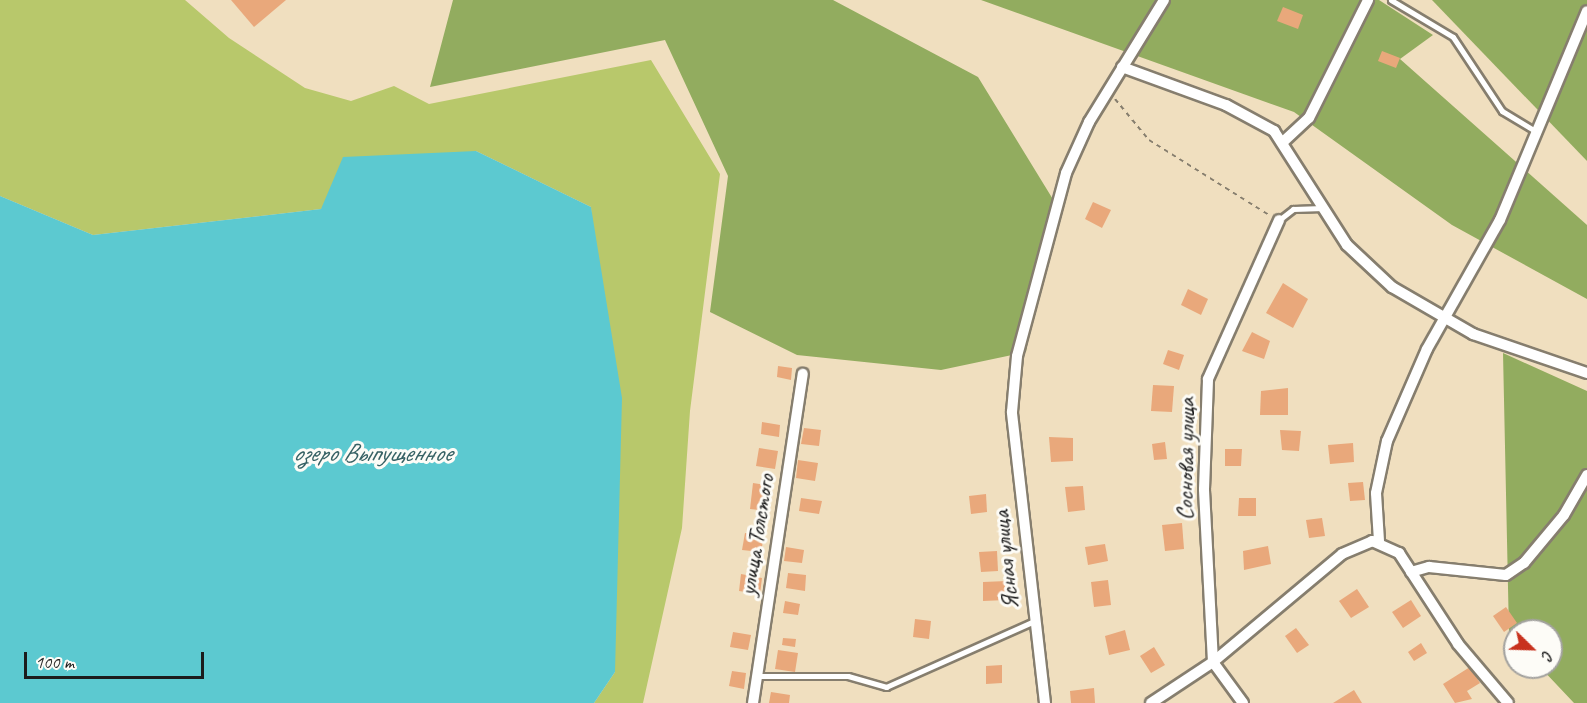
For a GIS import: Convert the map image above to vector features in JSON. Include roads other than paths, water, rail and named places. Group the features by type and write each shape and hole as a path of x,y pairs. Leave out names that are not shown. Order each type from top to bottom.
{"street":[{"name":"Ясная улица","path":"1045,703 1045,669 1034,621 1012,411 1023,325 1057,198 1107,91 1164,0"},
{"path":"1284,141 1309,118 1368,0"},
{"path":"1379,541 1376,493 1381,459 1445,319 1500,220 1587,11"},
{"path":"1122,67 1259,120 1284,141 1323,208 1377,275 1445,319 1473,334 1587,373"},
{"name":"Сосновая улица","path":"1213,662 1204,489 1208,379 1279,220"},
{"name":"улица Толстого","path":"753,703 803,374"},
{"path":"1411,572 1429,567 1506,574 1524,563 1564,515 1587,475"},
{"path":"1151,703 1213,662 1342,554 1359,543 1379,541 1399,553 1470,661 1508,703"},
{"path":"1213,662 1243,703"}],"lane":[{"path":"1391,0 1453,37 1476,63 1502,111 1535,132"},
{"path":"1279,220 1293,209 1323,208"},
{"path":"757,676 848,676 886,687 1034,621"}],"water":[{"name":"озеро Выпущенное","path":"476,151 591,207 622,398 615,672 594,703 0,703 0,196 93,235 321,209 343,157"}]}
